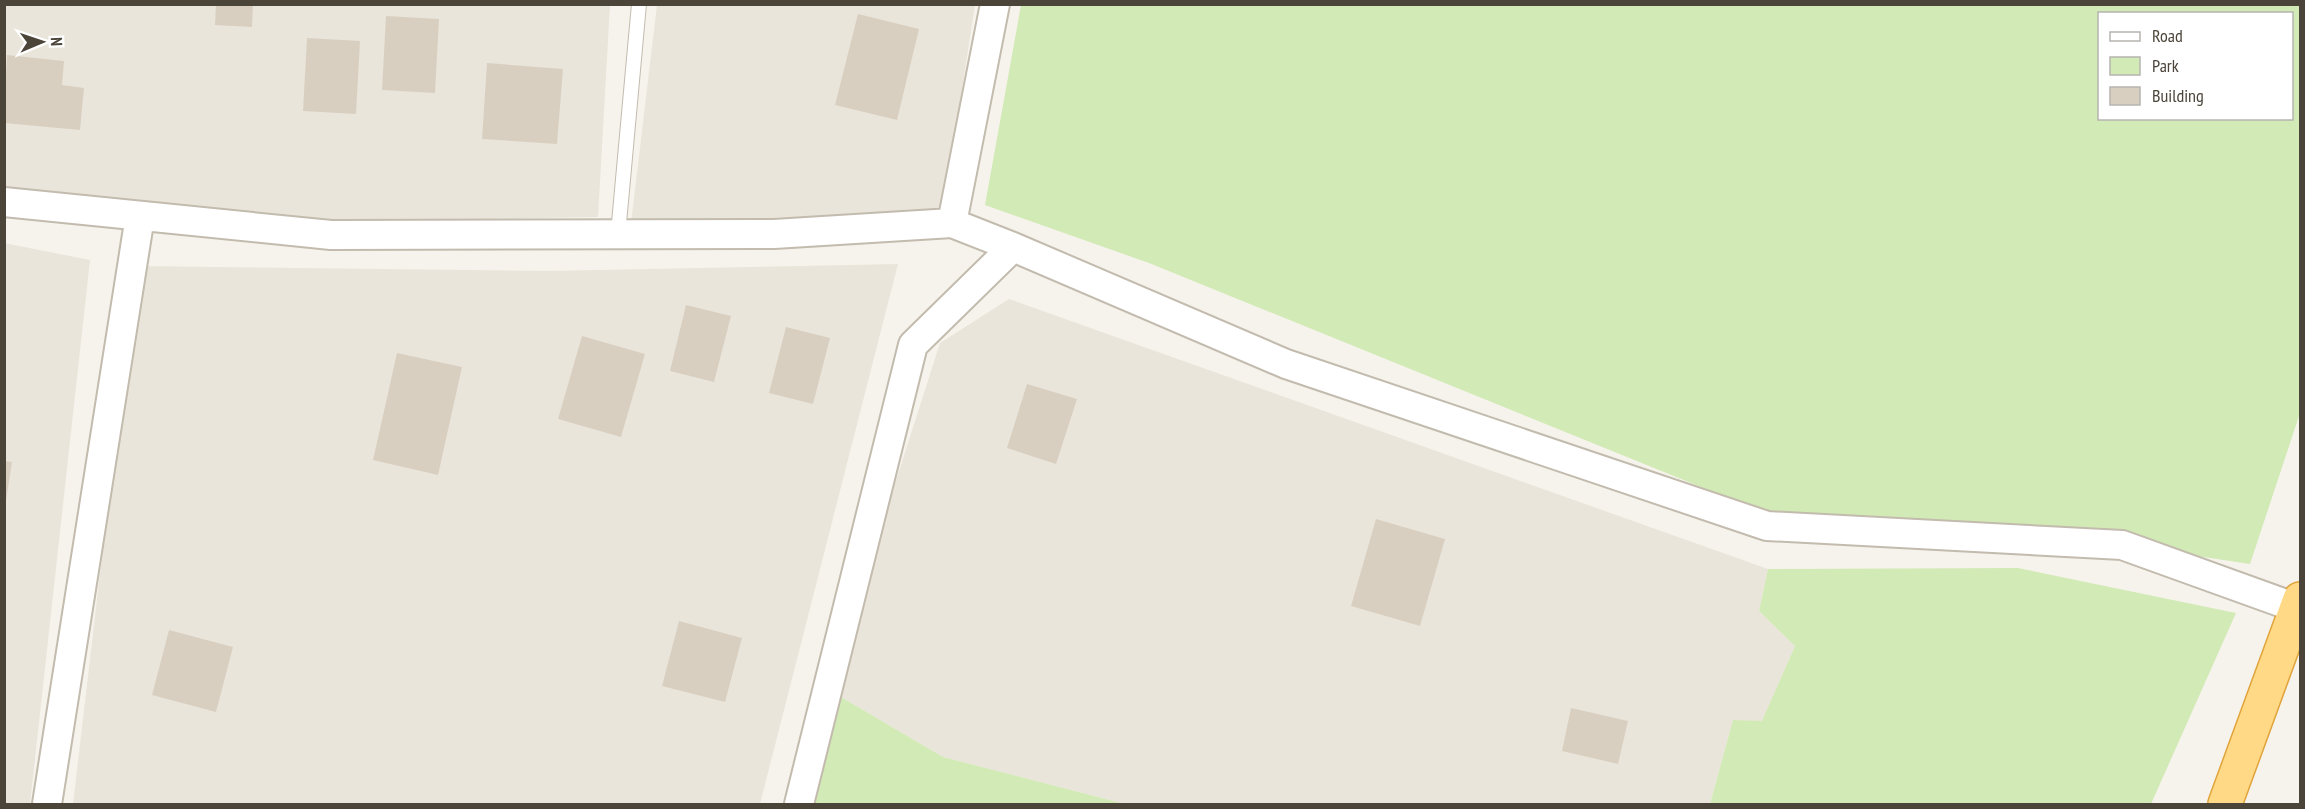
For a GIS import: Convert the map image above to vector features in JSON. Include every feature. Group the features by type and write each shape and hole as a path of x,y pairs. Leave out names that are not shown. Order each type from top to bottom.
{"highway":[{"path":"2225,804 2299,604"}],"street":[{"path":"952,223 994,4"},
{"path":"4,202 331,235 774,234 952,223 1014,247 1286,364 1767,526 2122,545 2299,604"},
{"path":"47,804 140,216"},
{"path":"799,804 913,345 1014,247"}],"lane":[{"path":"618,234 639,4"}],"shaded area":[{"path":"5,5 610,5 598,217 141,225 5,197"},
{"path":"657,5 975,5 943,212 631,223"},
{"path":"4,243 90,260 30,804 4,804"},
{"path":"898,264 760,804 73,804 136,266 546,271"},
{"path":"1009,299 1768,569 1759,611 1795,646 1762,722 1733,720 1710,804 1125,804 943,757 829,690 940,343"}],"green space":[{"path":"1021,5 2300,5 2300,413 2250,564 2006,527 1770,515 1149,263 985,205"},
{"path":"2018,568 2236,613 2151,804 1710,804 1733,720 1762,721 1795,646 1759,611 1768,569"},
{"path":"829,690 943,757 1125,804 805,804"}],"building":[{"path":"216,4 253,4 252,27 215,25"},
{"path":"858,14 919,29 897,120 835,105"},
{"path":"386,16 439,19 435,93 382,90"},
{"path":"307,38 360,41 356,114 303,111"},
{"path":"7,55 64,61 62,85 84,88 80,130 4,123"},
{"path":"487,63 563,69 557,144 482,139"},
{"path":"686,305 731,316 714,382 670,371"},
{"path":"786,327 830,338 813,404 769,393"},
{"path":"582,336 645,354 621,437 558,419"},
{"path":"397,353 462,367 438,475 373,460"},
{"path":"1027,384 1077,399 1056,464 1007,448"},
{"path":"4,461 12,462 6,501 4,500"},
{"path":"1376,519 1445,539 1420,626 1351,606"},
{"path":"679,621 742,638 725,702 662,686"},
{"path":"169,630 233,647 216,712 152,695"},
{"path":"1571,708 1628,721 1618,764 1562,751"}]}
